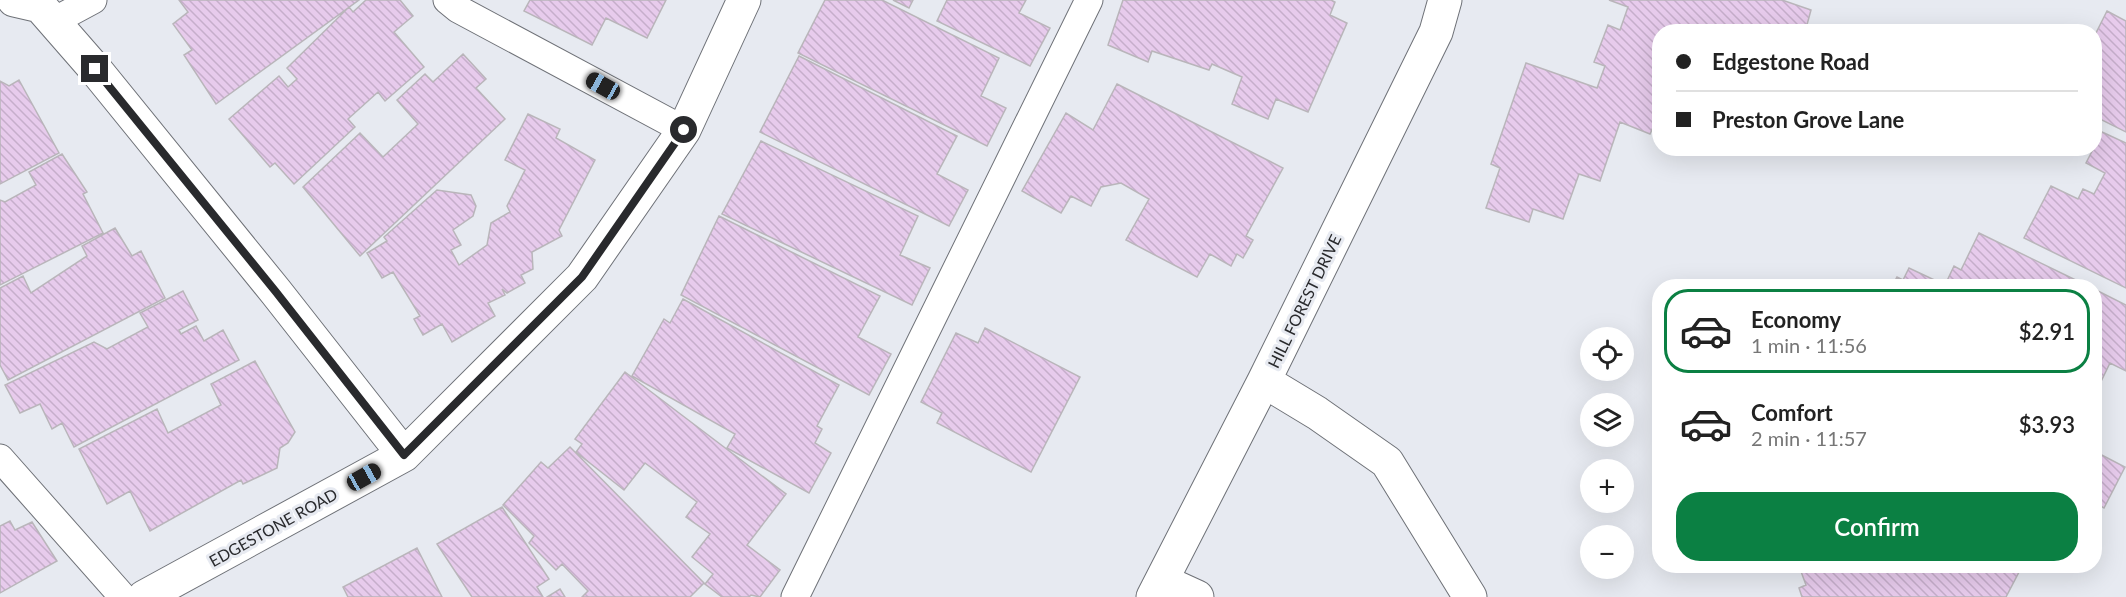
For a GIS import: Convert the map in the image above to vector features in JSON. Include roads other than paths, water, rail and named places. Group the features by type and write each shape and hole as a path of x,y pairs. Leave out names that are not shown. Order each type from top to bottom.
{"street":[{"path":"14,0 40,6 54,21 269,282 404,455"},
{"name":"EDGESTONE ROAD","path":"144,597 404,455 582,277 684,130 744,0"},
{"name":"HILL FOREST DRIVE","path":"1157,589 1264,381 1436,32 1445,0"},
{"path":"1264,381 1317,412 1387,462 1470,597"},
{"path":"1157,589 1197,597"}],"lane":[{"path":"54,21 93,0"},
{"path":"447,0 458,9 684,130"},
{"path":"795,597 1089,0"},
{"path":"0,458 123,597"}]}
